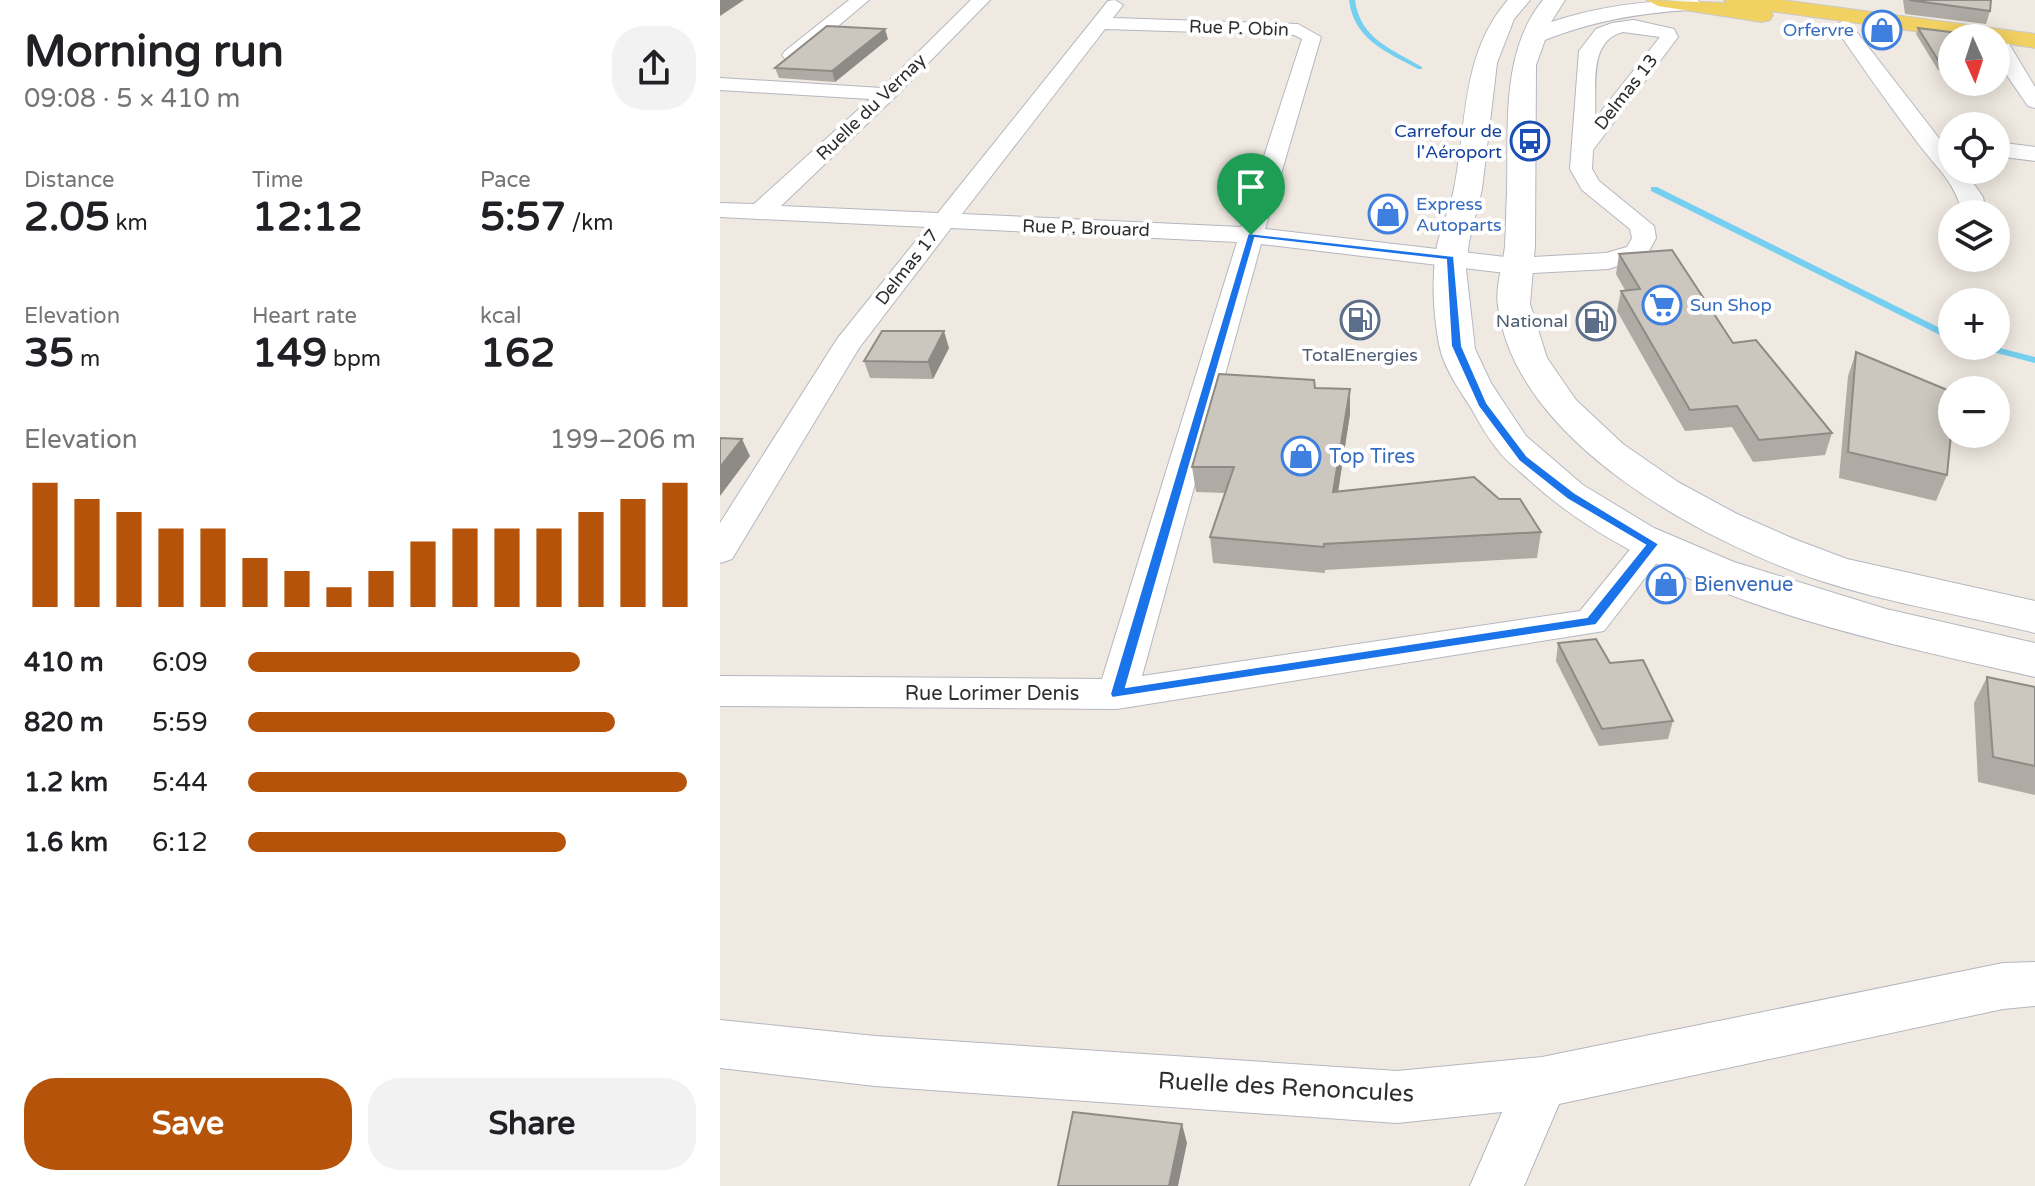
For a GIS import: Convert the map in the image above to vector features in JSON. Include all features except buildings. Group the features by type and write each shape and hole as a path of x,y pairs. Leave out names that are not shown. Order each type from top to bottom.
{"main road":[{"path":"1511,13 1542,15 1554,0"},
{"path":"1658,0 1938,40"},
{"path":"1735,0 2035,41"},
{"path":"1783,0 2035,34"},
{"path":"1838,0 2035,26"},
{"path":"1511,13 1561,25 1621,10 1690,4"},
{"path":"1511,13 1494,33 1483,76 1474,156 1451,258 1457,346 1482,403 1523,458 1571,496 1653,544 1717,573 1883,627 2035,660"},
{"path":"1511,13 1524,65 1520,246 1514,266 1514,315 1535,372 1598,445 1682,503 1756,540 1830,569 2035,617"},
{"path":"2010,50 2035,53"}],"street":[{"path":"753,86 860,0"},
{"name":"Ruelle du Vernay","path":"760,212 887,94 981,0"},
{"name":"Delmas 17","path":"720,551 847,345 1117,0"},
{"name":"Rue P. Obin","path":"1102,23 1298,30 1311,34 1117,694"},
{"path":"1843,26 1938,152"},
{"name":"Delmas 13","path":"1514,266 1608,261 1637,252 1644,238 1642,226 1590,185 1581,169 1591,45 1604,32 1623,27 1648,27 1667,33 1669,37 1584,147"},
{"path":"2010,65 2035,102"},
{"path":"720,84 887,94"},
{"path":"1926,139 1938,141"},
{"path":"2010,151 2035,154"},
{"name":"Rue P. Brouard","path":"720,210 1251,235 1514,266"},
{"name":"Rue Lorimer Denis","path":"720,691 1117,694 1591,622 1653,544"},
{"name":"Ruelle des Renoncules","path":"720,1044 875,1061 1397,1097 1542,1082 2003,986 2035,984"},
{"path":"1497,1186 1542,1082"}],"waterway":[{"path":"1352,0 1353,13 1366,33 1375,42 1420,68"},
{"path":"1654,189 1938,331"},
{"path":"2010,354 2035,360"}],"place":[{"name":"Orfervre","path":"1882,30"},
{"name":"Carrefour de l'Aéroport","path":"1530,141"},
{"name":"Express Autoparts","path":"1388,214"},
{"name":"Sun Shop","path":"1662,305"},
{"name":"TotalEnergies","path":"1360,320"},
{"name":"National","path":"1596,321"},
{"name":"Top Tires","path":"1301,456"},
{"name":"Bienvenue","path":"1666,584"}],"route":[{"path":"1251,235 1451,258 1457,346 1482,403 1523,458 1571,496 1653,544 1591,622 1117,694 1251,235"}]}
